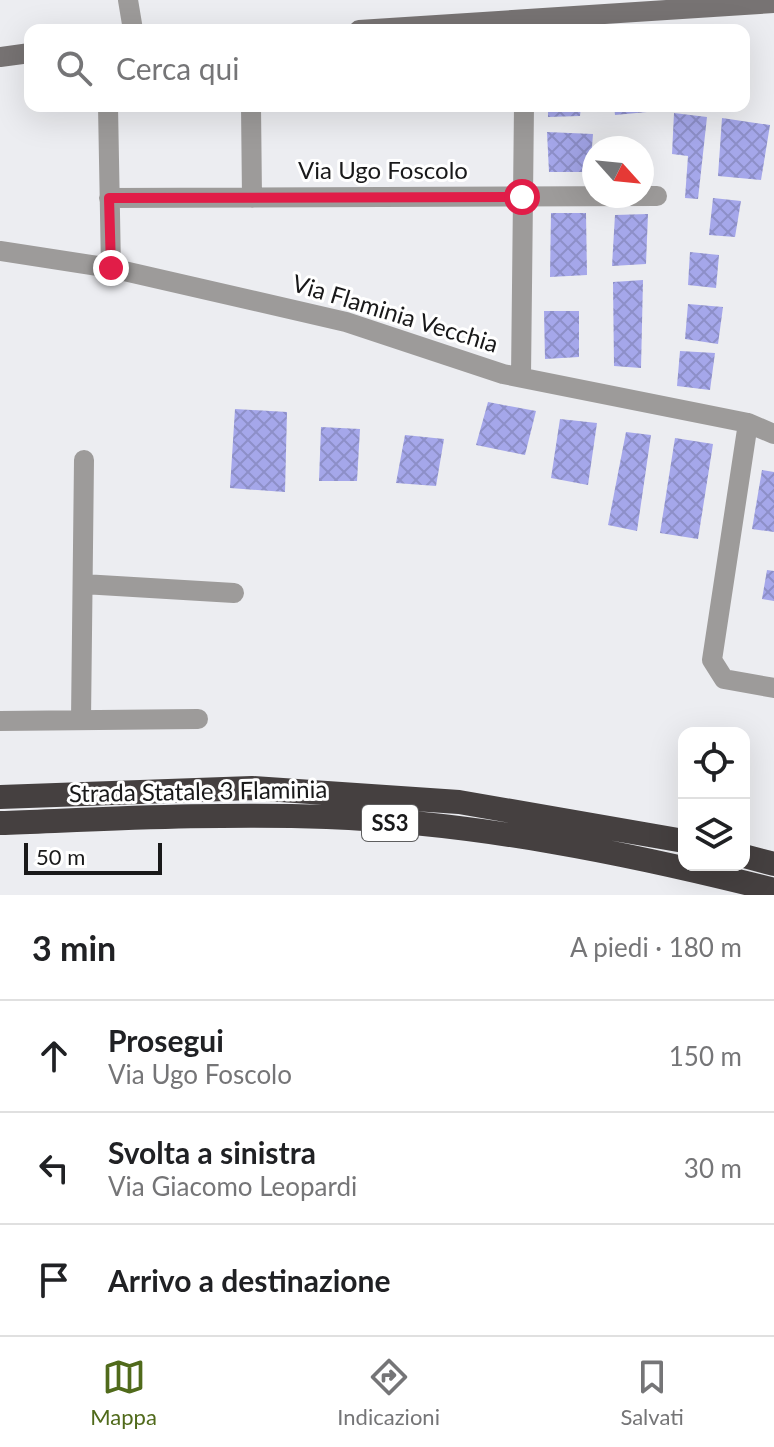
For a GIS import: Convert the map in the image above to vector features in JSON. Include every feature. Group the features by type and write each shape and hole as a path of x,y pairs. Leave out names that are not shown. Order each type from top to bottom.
{"highway":[{"name":"Strada Statale 3 Flaminia","path":"0,797 266,789 459,802 678,840"},
{"name":"Strada Statale 3 Flaminia","path":"0,823 235,816 344,819 458,829 597,849 774,890"},
{"path":"750,858 774,864"}],"main road":[{"path":"525,24 597,7 774,3"},
{"path":"0,57 24,54"}],"street":[{"path":"128,0 132,24"},
{"path":"108,112 111,268"},
{"path":"251,112 252,198"},
{"path":"521,377 524,112"},
{"name":"Via Ugo Foscolo","path":"109,198 657,196"},
{"name":"Via Flaminia Vecchia","path":"0,251 111,268 346,322 521,377 748,423 774,434"},
{"path":"748,423 712,660 724,679 774,688"},
{"path":"81,720 84,460"},
{"path":"83,584 234,593"},
{"path":"0,721 198,719"}],"building":[{"path":"548,112 580,112 580,116 548,117"},
{"path":"615,112 647,112 615,115"},
{"path":"674,113 707,117 698,199 685,198 688,156 672,154"},
{"path":"722,118 770,125 761,180 718,176"},
{"path":"547,132 593,134 582,136 582,172 549,172"},
{"path":"713,198 741,201 735,237 709,235"},
{"path":"551,213 586,213 587,275 550,277"},
{"path":"648,214 646,264 612,266 615,215"},
{"path":"690,252 719,255 716,288 688,285"},
{"path":"643,280 641,368 614,366 613,282"},
{"path":"688,304 723,307 718,344 685,339"},
{"path":"544,311 579,311 579,357 545,359"},
{"path":"680,351 715,353 710,390 677,386"},
{"path":"488,402 536,411 525,455 476,445"},
{"path":"235,409 287,412 285,492 230,488"},
{"path":"560,419 597,423 588,485 551,478"},
{"path":"321,427 360,429 357,481 319,481"},
{"path":"626,432 651,435 637,531 608,525"},
{"path":"405,435 444,439 436,486 396,483"},
{"path":"675,438 713,444 698,539 660,533"},
{"path":"762,470 774,472 774,532 752,529"},
{"path":"767,570 774,571 774,601 762,599"}],"route":[{"path":"111,268 109,198 522,197"}]}
